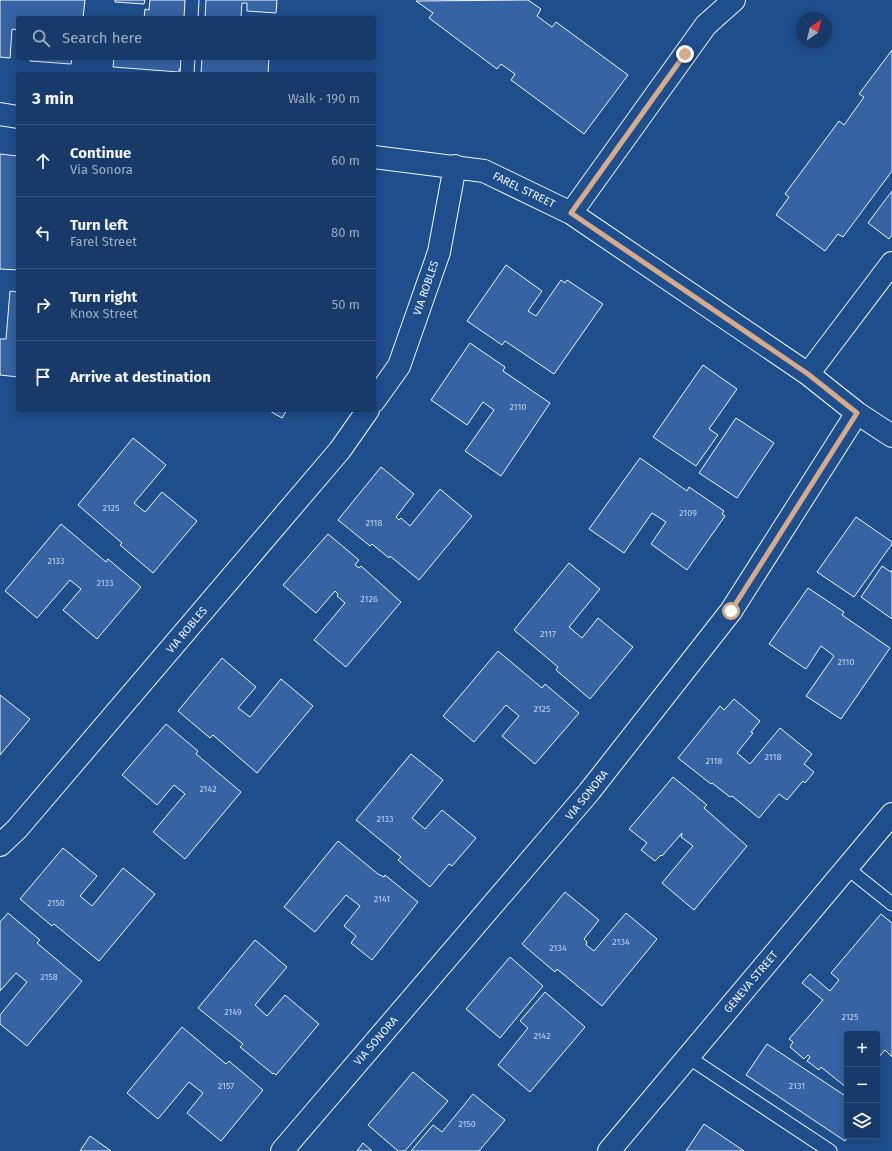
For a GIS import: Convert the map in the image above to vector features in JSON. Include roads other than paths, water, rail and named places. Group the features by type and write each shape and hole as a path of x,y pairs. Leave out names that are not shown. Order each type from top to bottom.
{"street":[{"path":"571,213 706,25 734,0"},
{"path":"0,114 16,116"},
{"name":"FAREL STREET","path":"376,157 455,166 484,171 571,213 808,374 857,413 892,436"},
{"name":"VIA ROBLES","path":"376,398 399,366 439,252 455,166"},
{"path":"808,374 892,263"},
{"name":"VIA ROBLES","path":"0,845 17,829 340,450 367,412"},
{"name":"VIA SONORA","path":"282,1151 589,792 726,618 857,413"},
{"name":"GENEVA STREET","path":"609,1151 892,814"}],"lane":[{"path":"191,16 192,0"},
{"path":"187,72 188,60"},
{"path":"847,868 892,904"},
{"path":"688,1057 830,1151"}]}
